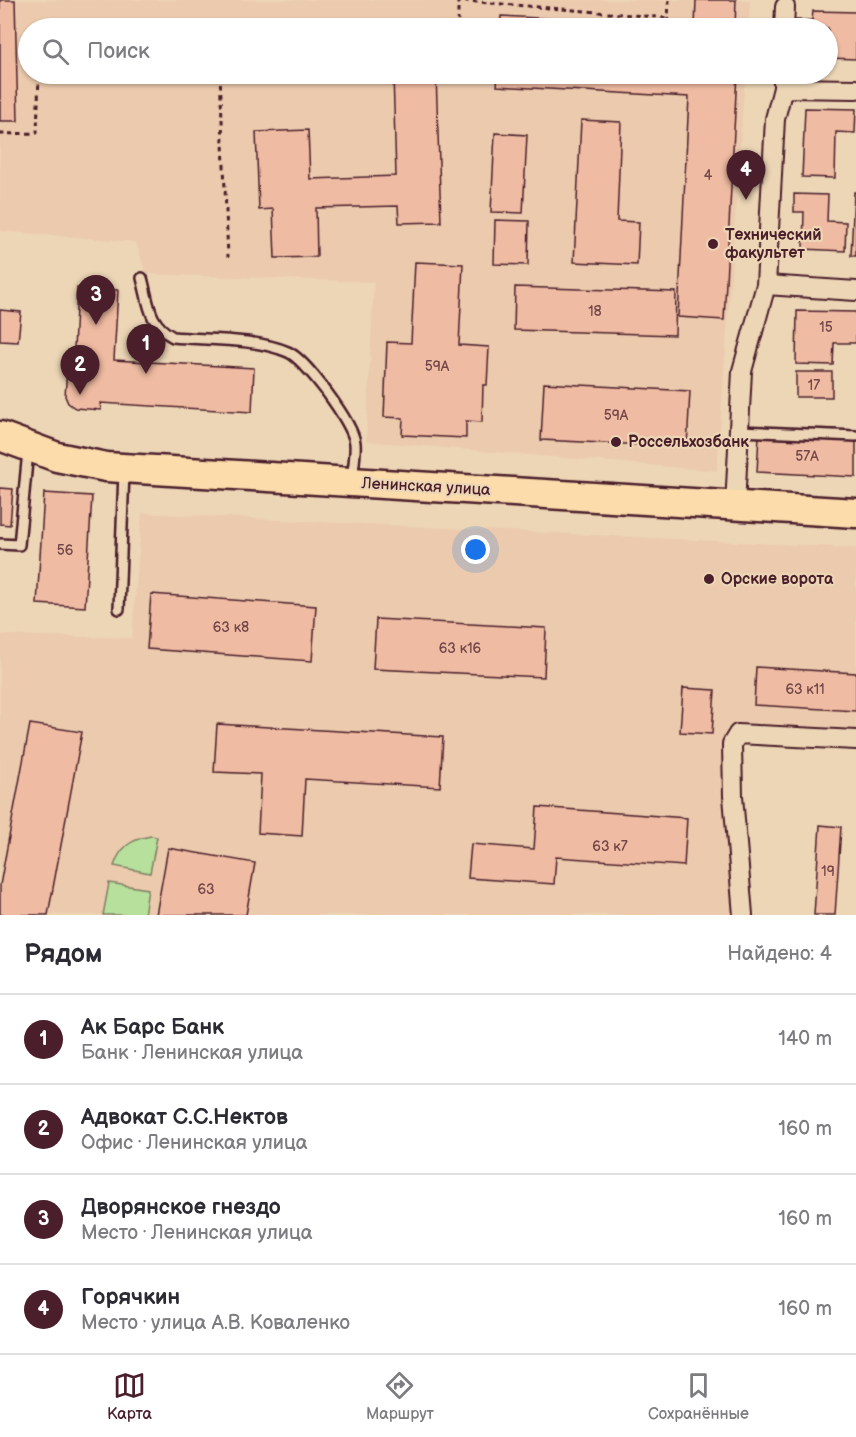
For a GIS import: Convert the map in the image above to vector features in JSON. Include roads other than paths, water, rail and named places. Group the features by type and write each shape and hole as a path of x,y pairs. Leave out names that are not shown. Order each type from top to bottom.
{"main road":[{"name":"Ленинская улица","path":"0,436 75,463 124,469 856,513"}],"street":[{"path":"784,18 785,7"},
{"path":"735,506 742,370 766,285 775,118 782,84"},
{"path":"810,84 856,89"},
{"path":"766,285 856,291"},
{"path":"743,915 733,796 732,744 738,735 856,740"}],"lane":[{"path":"142,278 153,322 160,331 173,338 268,346 290,353 333,400 350,425 355,443 352,482"},
{"path":"739,431 856,436"},
{"path":"0,544 19,545 29,448"},
{"path":"119,609 124,469"}],"place":[{"name":"Горячкин","path":"746,200"},
{"name":"Технический факультет","path":"713,244"},
{"name":"Дворянское гнездо","path":"96,325"},
{"name":"Ак Барс Банк","path":"146,374"},
{"name":"Адвокат С.С.Нектов","path":"80,395"},
{"name":"Россельхозбанк","path":"616,442"},
{"name":"Орские ворота","path":"709,579"}]}
